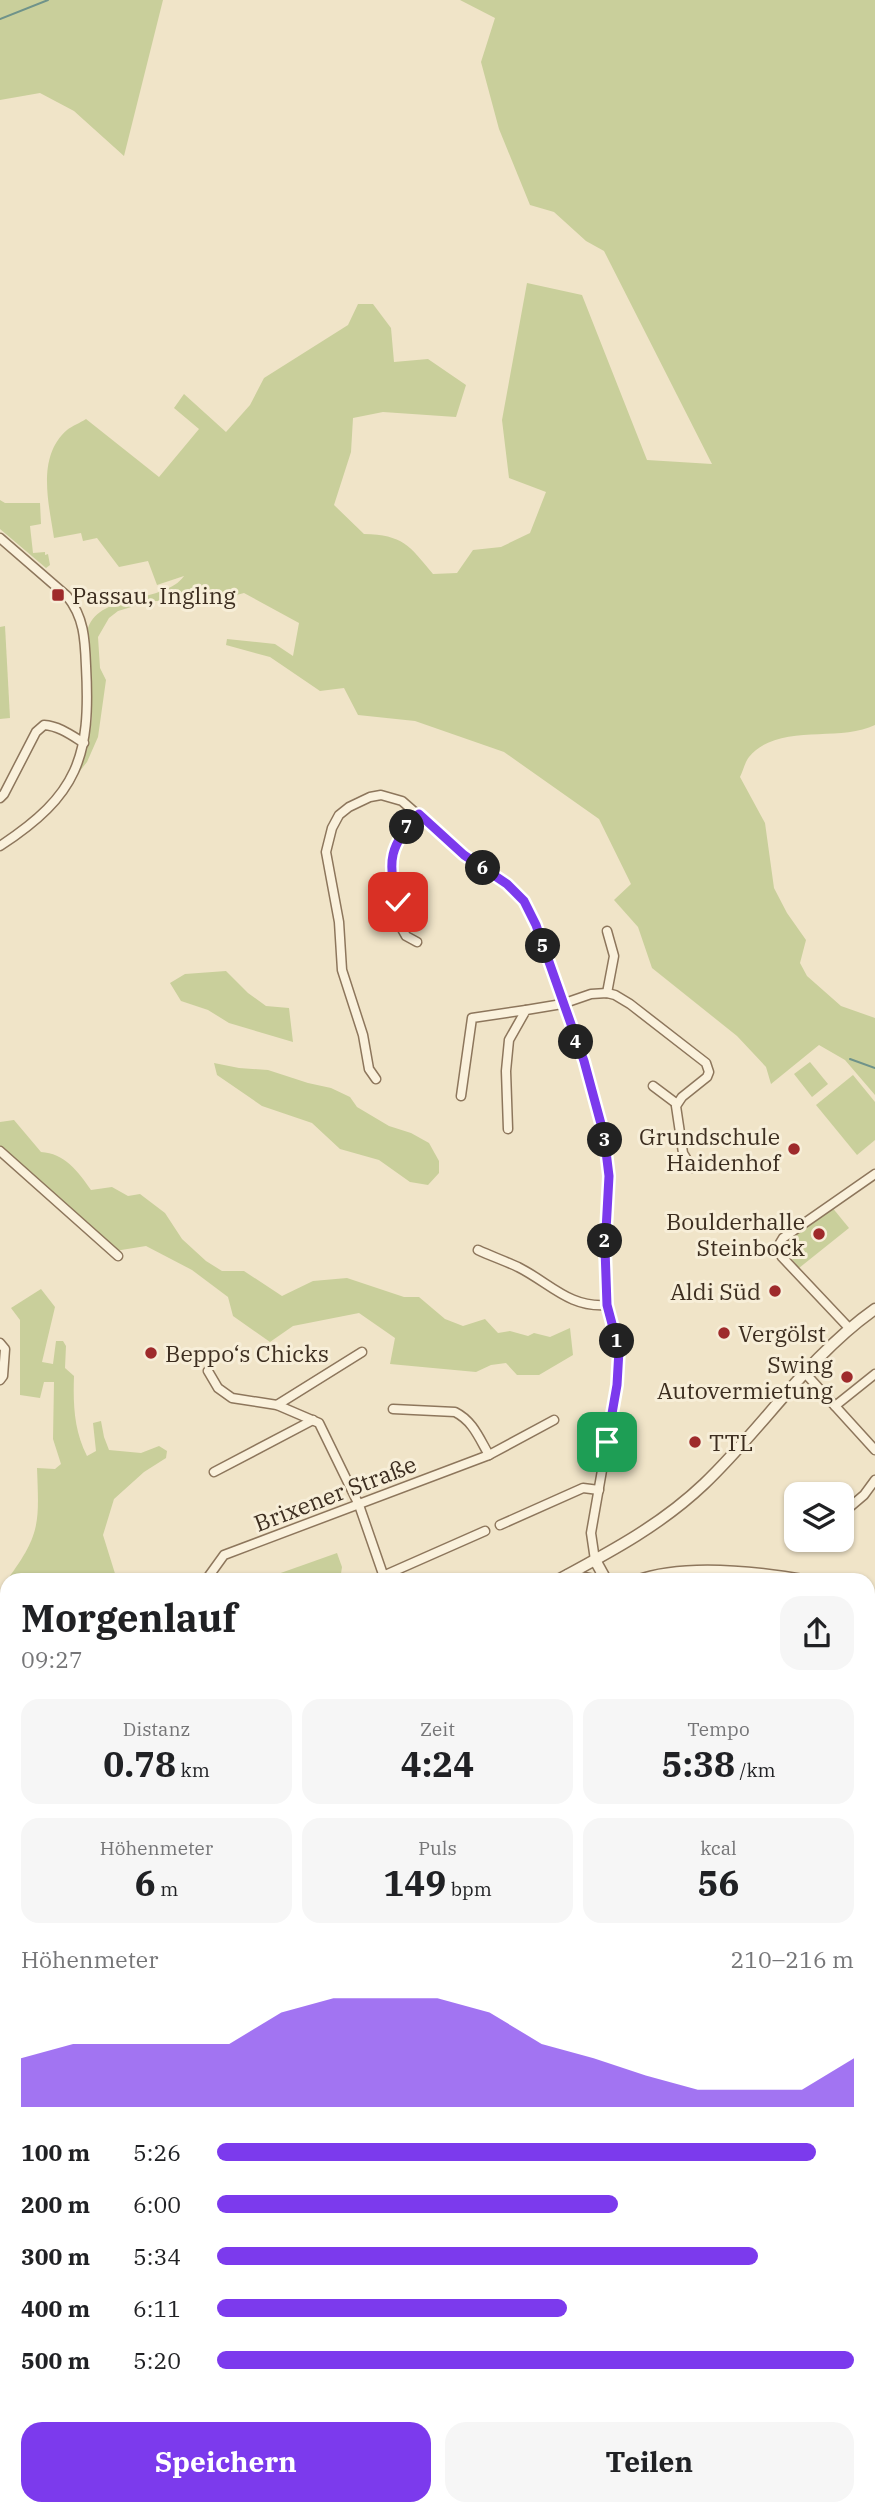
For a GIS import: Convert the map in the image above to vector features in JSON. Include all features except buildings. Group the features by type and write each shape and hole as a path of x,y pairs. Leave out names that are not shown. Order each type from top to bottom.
{"street":[{"path":"0,538 76,607 83,622 88,699 84,743 71,777 50,808 38,820 0,846"},
{"path":"0,797 36,732 44,725 64,730 84,743"},
{"path":"376,1079 369,1069 363,1035 342,970 339,922 326,852 328,840 340,815 349,807 370,797 382,795 402,801 464,855 507,884 524,901 536,925 584,1061 604,1135 609,1176 605,1249 607,1305 619,1350 617,1385 591,1533 595,1560 602,1573"},
{"path":"417,942 406,936 401,928 390,868 398,840 419,814"},
{"path":"607,931 614,956 607,993"},
{"path":"461,1096 472,1018 562,1004 591,994 607,993 630,1004 705,1063 709,1072 707,1077 677,1104 683,1153 692,1168"},
{"path":"508,1129 506,1071 509,1040 526,1010"},
{"path":"653,1086 677,1104"},
{"path":"0,1152 118,1256"},
{"path":"850,1329 782,1257 777,1248 783,1238 875,1174"},
{"path":"478,1250 519,1268 565,1297 593,1306 607,1305"},
{"path":"572,1573 636,1537 683,1503 705,1483 805,1373 850,1329 875,1309"},
{"path":"0,1343 5,1349 0,1380"},
{"path":"277,1405 362,1352"},
{"path":"208,1371 218,1388 232,1398 277,1405 319,1423 359,1504 382,1573"},
{"path":"805,1373 875,1450"},
{"path":"835,1406 875,1374"},
{"path":"393,1409 455,1412 472,1424 489,1455"},
{"path":"215,1472 313,1420"},
{"name":"Brixener Straße","path":"211,1573 224,1555 489,1455 554,1420"},
{"path":"854,1504 875,1480"},
{"path":"500,1525 583,1488 599,1490"},
{"path":"395,1573 485,1531"},
{"path":"665,1573 699,1570 725,1573"}],"green space":[{"path":"0,0 163,0 124,156 74,111 40,93 0,100"},
{"path":"460,0 875,0 875,725 844,733 792,736 776,740 761,746 749,757 740,777 765,823 774,888 806,940 800,963 807,976 841,1006 875,1018 875,1095 845,1060 819,1045 771,1084 766,1067 737,1036 652,968 638,927 614,900 631,884 599,819 504,752 415,721 358,715 344,688 320,691 270,657 226,645 227,639 275,644 293,656 299,623 244,593 214,601 151,601 118,611 109,618 98,637 100,668 106,680 98,737 87,762 75,777 87,750 92,718 88,628 95,617 106,609 162,591 175,585 184,576 157,585 148,561 119,567 97,538 83,541 81,533 54,538 47,481 51,453 67,430 86,419 159,477 199,429 174,408 184,394 226,432 250,405 264,378 348,325 358,304 373,304 391,328 394,362 428,359 466,385 456,417 383,412 353,418 351,452 334,505 364,534 397,539 411,549 433,574 457,573 473,550 501,547 530,533 546,492 509,478 502,420 527,283 582,295 647,460 712,464 604,251 586,241 554,212 530,205 499,129 481,62 495,18"},
{"path":"0,500 5,503 40,503 41,524 30,526 33,553 48,554 50,565 46,568 0,529"},
{"path":"5,626 10,718 0,719 0,627"},
{"path":"226,971 266,1006 289,1008 293,1042 229,1023 208,1010 181,1001 170,983 185,974"},
{"path":"810,1062 828,1084 812,1097 794,1074"},
{"path":"214,1063 268,1070 331,1088 350,1097 357,1107 389,1126 411,1133 429,1143 439,1161 439,1173 428,1185 410,1182 379,1160 340,1149 312,1123 262,1106 217,1075"},
{"path":"853,1075 875,1102 875,1140 857,1155 816,1105"},
{"path":"14,1120 41,1152 63,1159 76,1170 91,1190 112,1187 128,1196 140,1194 165,1213 182,1239 206,1261 222,1271 244,1271 282,1296 313,1281 347,1278 404,1297 419,1297 445,1319 463,1326 485,1319 498,1333 510,1331 528,1336 534,1333 550,1337 570,1328 573,1355 539,1375 517,1375 506,1363 491,1365 476,1372 390,1364 395,1338 359,1313 293,1326 270,1342 233,1316 228,1297 192,1270 146,1246 115,1251 0,1148 0,1122"},
{"name":"Boulderhalle Steinbock","path":"831,1206 849,1228 799,1268 787,1253 786,1243"},
{"path":"41,1289 55,1307 42,1362 53,1364 56,1341 63,1341 66,1346 65,1368 74,1376 77,1427 87,1456 96,1451 93,1423 101,1421 109,1450 141,1453 159,1446 167,1451 166,1458 144,1472 114,1499 103,1535 115,1573 12,1573 26,1551 36,1527 37,1468 55,1469 61,1464 53,1439 54,1382 44,1382 40,1398 20,1395 20,1320 11,1308"},
{"path":"337,1553 342,1567 341,1573 281,1573"}],"waterway":[{"path":"0,19 48,0"},
{"path":"850,1059 875,1068"}],"place":[{"name":"Passau, Ingling","path":"58,595"},
{"name":"Grundschule Haidenhof","path":"794,1149"},
{"name":"Boulderhalle Steinbock","path":"819,1234"},
{"name":"Aldi Süd","path":"775,1291"},
{"name":"Vergölst","path":"724,1333"},
{"name":"Beppo‘s Chicks","path":"151,1353"},
{"name":"Swing Autovermietung","path":"847,1377"},
{"name":"TTL","path":"695,1442"}],"route":[{"path":"398,902 390,868 392,854 405,828 419,814 464,855 507,884 524,901 536,925 584,1061 604,1135 609,1176 605,1249 607,1305 619,1350 617,1385 607,1442"}]}
